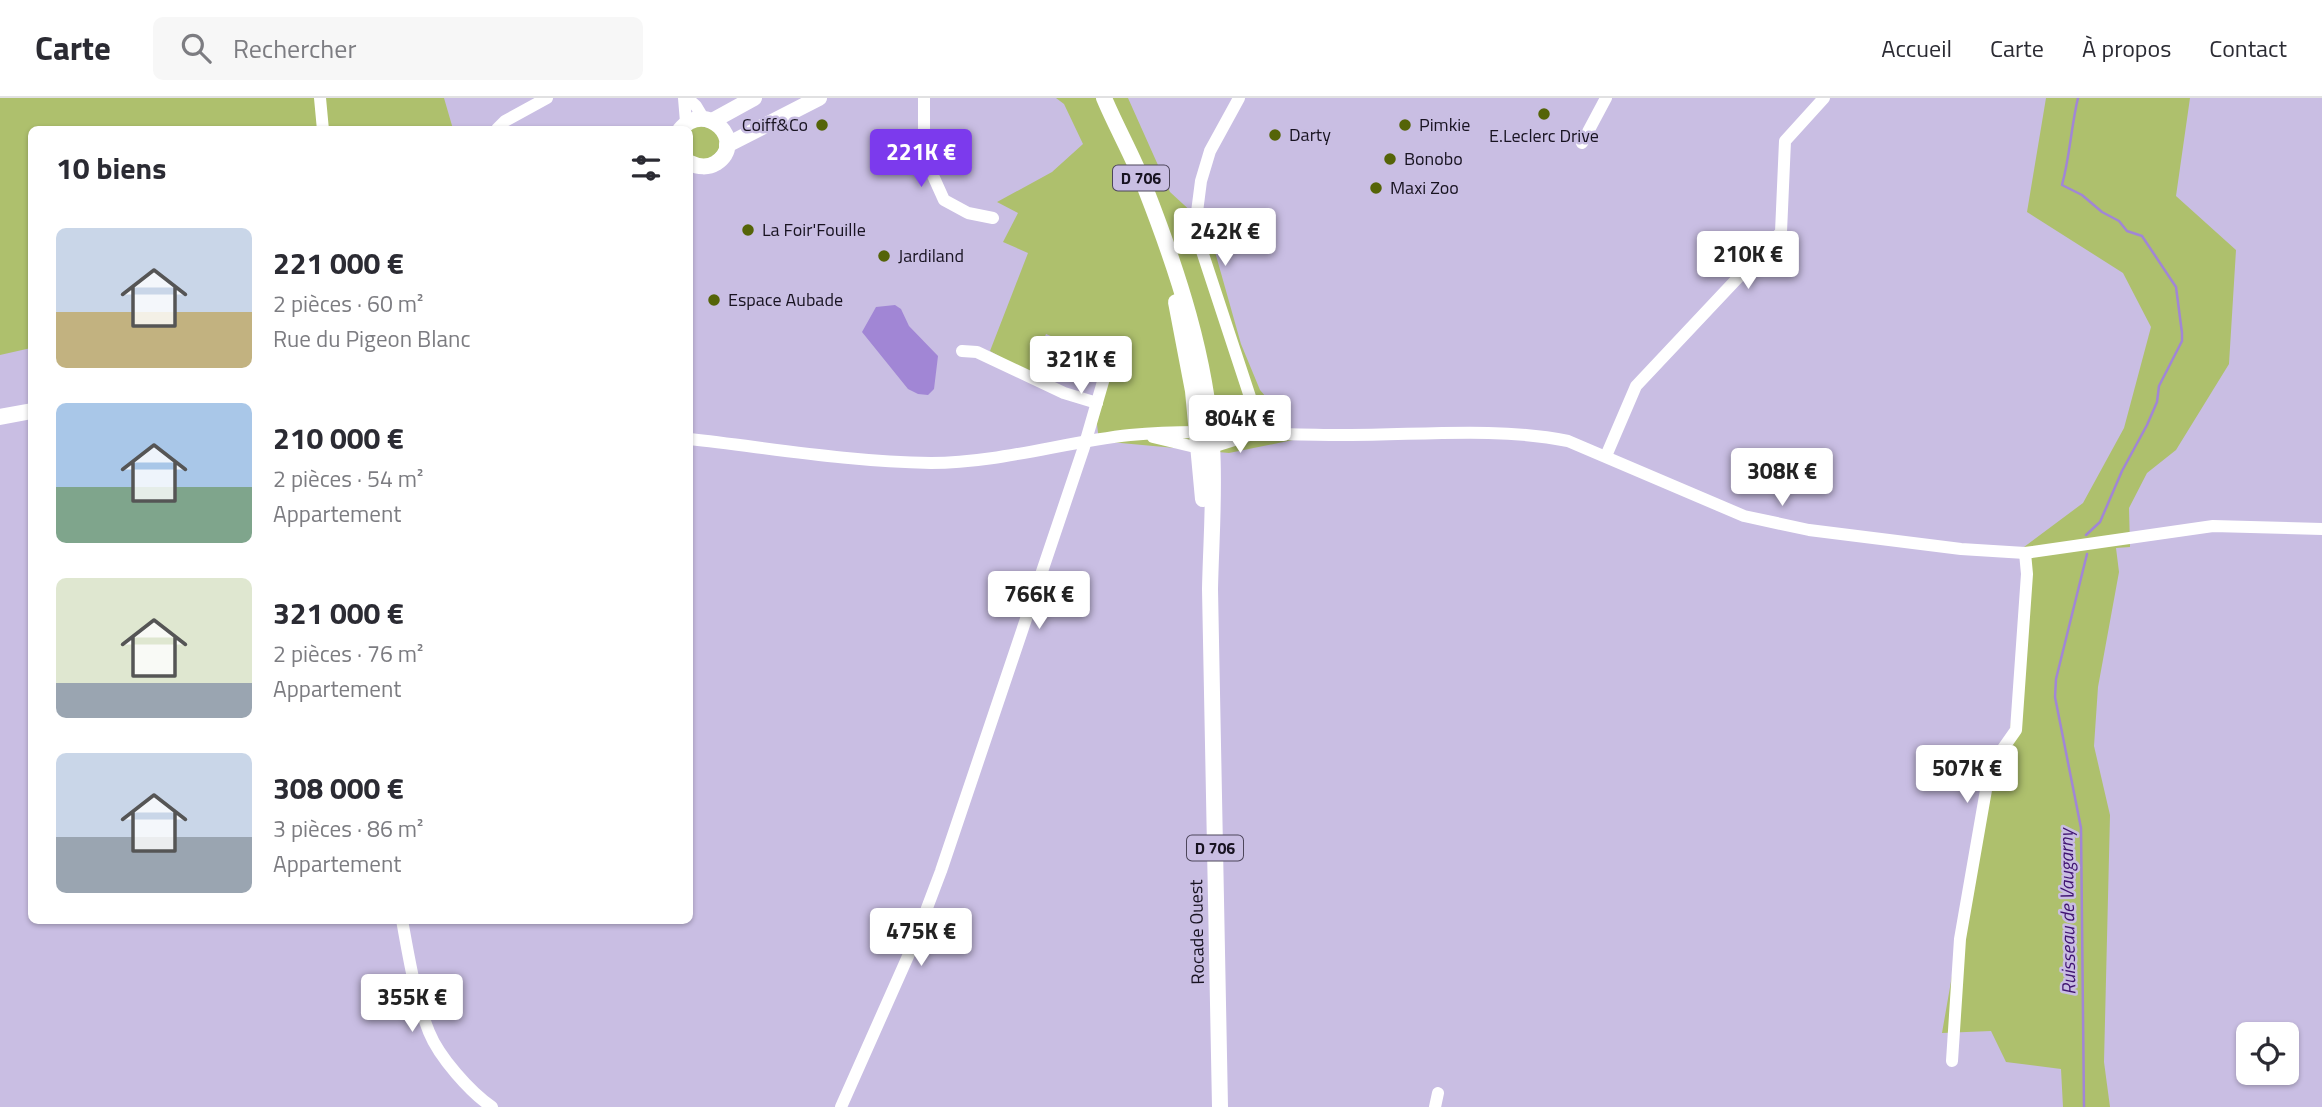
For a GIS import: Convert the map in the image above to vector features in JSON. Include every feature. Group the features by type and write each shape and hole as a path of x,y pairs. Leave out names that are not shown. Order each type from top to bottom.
{"main road":[{"path":"683,126 754,98"},
{"path":"727,145 818,98"},
{"name":"Rocade Ouest","path":"1102,98 1146,189 1193,326 1208,439 1220,1107"},
{"path":"693,165 704,167 716,163 725,152 725,130 708,118"},
{"path":"0,417 28,412"}],"street":[{"path":"320,98 323,126"},
{"path":"500,126 547,98"},
{"path":"685,98 708,118"},
{"path":"683,126 685,98"},
{"path":"924,98 924,143 930,169 944,200 968,213 993,218"},
{"path":"1239,98 1210,151 1201,181 1197,212 1199,242 1253,406 1254,433"},
{"path":"1582,143 1606,98"},
{"path":"1606,456 1636,386 1781,232 1785,141 1824,98"},
{"path":"962,351 977,352 1064,393 1097,403"},
{"path":"841,1107 913,945 962,813 1086,440 1109,360"},
{"path":"693,439 825,456 932,463 1139,434 1208,439 1254,433 1539,435 1568,441 1606,456 1744,516 1777,524 1961,550 2025,553 2213,526 2322,529"},
{"path":"1952,1061 1960,939 1990,767 2016,730 2027,574 2025,553"},
{"path":"403,924 416,990 430,1035 463,1083 489,1106"},
{"path":"1435,1107 1438,1093"}],"green space":[{"path":"0,98 444,98 452,126 28,126 28,349 0,355"},
{"path":"1056,98 1128,98 1170,192 1208,227 1241,344 1260,390 1290,425 1293,440 1229,453 1099,441 1094,399 1106,360 1046,334 1030,374 990,351 1028,253 1003,242 1018,213 997,202 1052,172 1083,144 1064,104"},
{"path":"2046,98 2190,98 2176,196 2236,250 2229,364 2176,450 2147,473 2129,508 2130,547 2116,548 2119,572 2098,687 2094,746 2110,815 2104,1062 2110,1107 2063,1107 2061,1069 2006,1062 1991,1031 1942,1033 1989,763 2010,731 2024,547 2083,503 2124,428 2151,327 2123,273 2027,212"},
{"path":"696,125 717,130 721,146 707,159 693,156 693,128"}],"shaded area":[{"path":"895,305 901,309 909,326 938,356 934,389 928,395 908,389 862,332 876,307"}],"waterway":[{"name":"Ruisseau de Vaugarny","path":"2078,98 2062,185 2082,195 2102,212 2119,221 2127,231 2142,236 2176,287 2182,333 2182,341 2159,386 2157,402 2147,425 2122,471 2100,522 2086,535"},
{"name":"Ruisseau de Vaugarny","path":"2084,1107 2081,828 2055,697 2056,679 2087,554"}],"place":[{"name":"E.Leclerc Drive","path":"1544,114"},
{"name":"Coiff&Co","path":"822,125"},
{"name":"Pimkie","path":"1405,125"},
{"name":"Darty","path":"1275,135"},
{"name":"Bonobo","path":"1390,159"},
{"name":"Maxi Zoo","path":"1376,188"},
{"name":"La Foir'Fouille","path":"748,230"},
{"name":"Jardiland","path":"884,256"},
{"name":"Espace Aubade","path":"714,300"}]}
